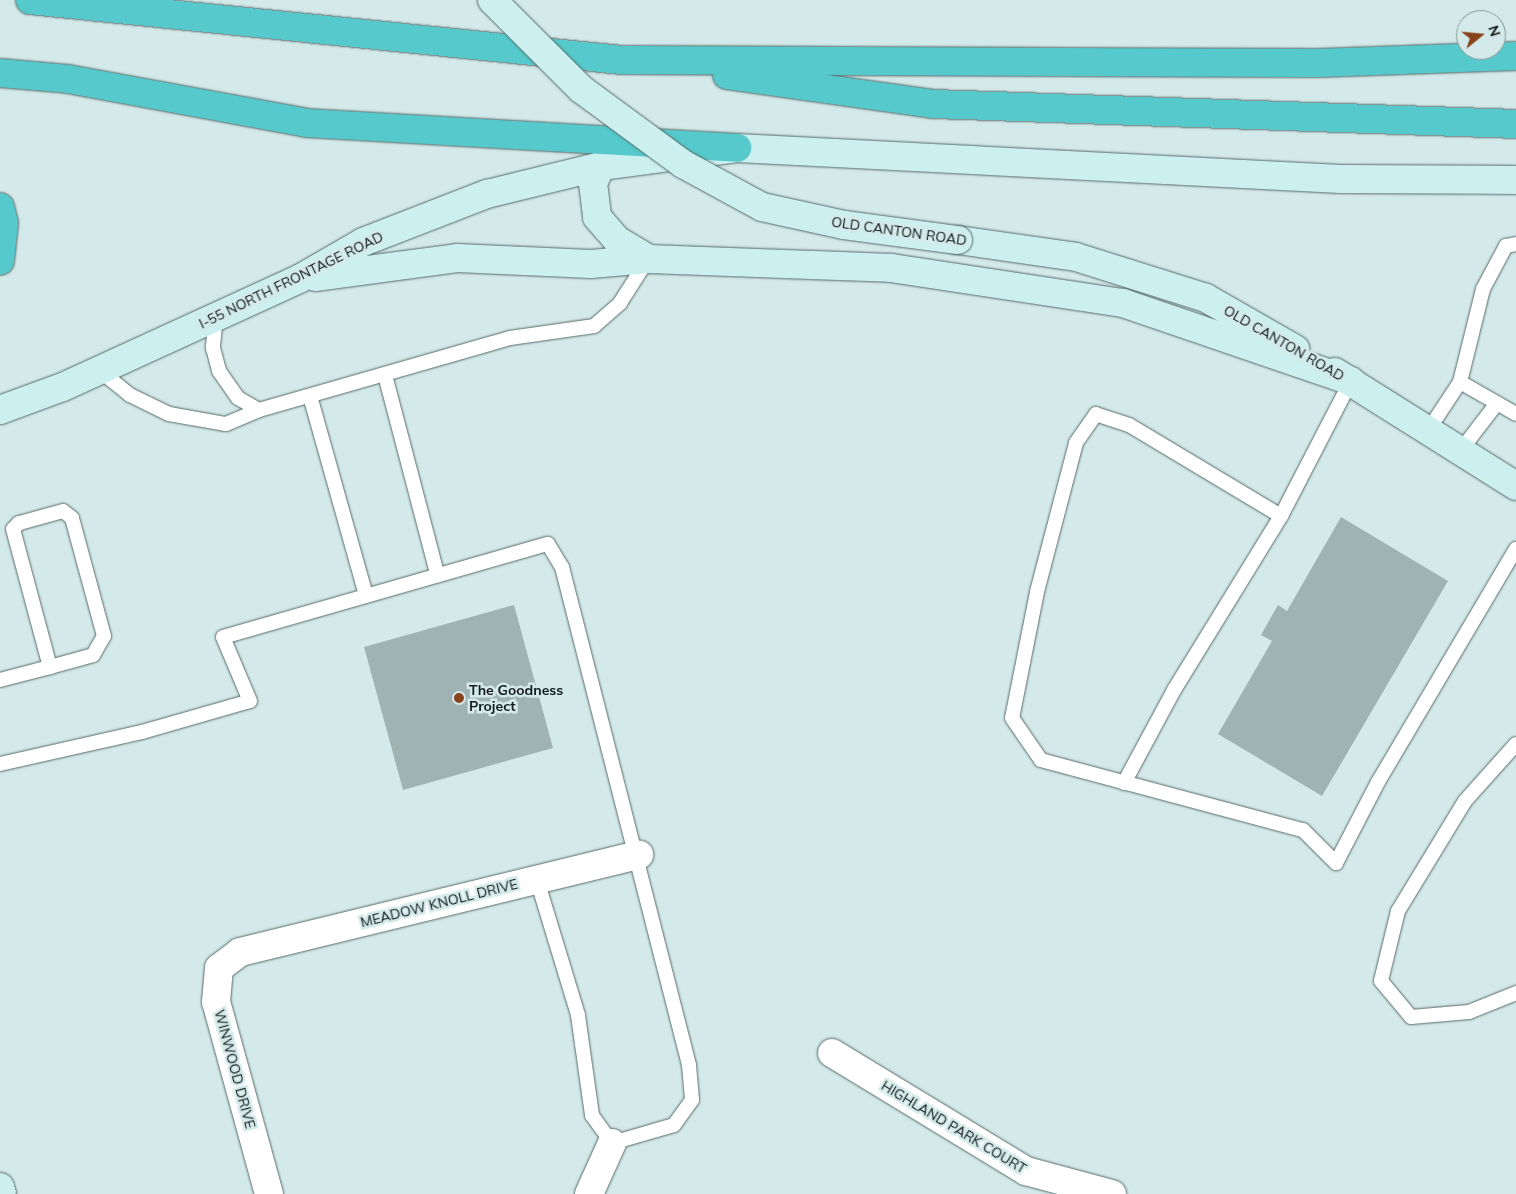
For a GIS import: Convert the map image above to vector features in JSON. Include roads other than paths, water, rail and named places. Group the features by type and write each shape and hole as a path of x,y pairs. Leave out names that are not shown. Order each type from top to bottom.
{"highway":[{"path":"30,0 622,60 933,104 1516,124"},
{"path":"622,60 1318,63 1516,56"},
{"path":"0,73 68,79 306,123 737,148"},
{"path":"0,207 4,223 0,261"}],"street":[{"name":"OLD CANTON ROAD","path":"492,0 581,89 683,164 762,206 844,224 1076,257 1206,298 1351,381 1430,429 1516,486"},
{"name":"I-55 NORTH FRONTAGE ROAD","path":"0,410 99,370 299,279 363,242 487,194 601,166 737,148 1340,179 1516,180"},
{"name":"OLD CANTON ROAD","path":"601,166 593,183 598,217 617,240 649,259"},
{"name":"OLD CANTON ROAD","path":"299,279 457,258 591,264 649,259 891,268 1123,303 1351,381"},
{"name":"MEADOW KNOLL DRIVE","path":"240,952 639,855"},
{"name":"WINWOOD DRIVE","path":"240,952 219,968 216,1002 269,1194"},
{"name":"HIGHLAND PARK COURT","path":"832,1053 1026,1171 1112,1194"},
{"path":"589,1194 612,1143"},
{"path":"0,1187 2,1194"}],"lane":[{"path":"1430,429 1460,382 1483,289 1506,246 1516,244"},
{"path":"99,370 130,395 169,414 226,424 259,410 510,338 594,326 620,303 649,259"},
{"path":"216,317 213,348 219,372 238,398 259,410"},
{"path":"385,375 437,573"},
{"path":"1124,783 1174,690 1281,516 1351,381"},
{"path":"1460,382 1516,414"},
{"path":"310,396 366,595"},
{"path":"1461,450 1497,403"},
{"path":"1281,516 1130,425 1096,414 1076,443 1037,592 1012,718 1041,760 1303,830 1336,863 1383,774 1516,550"},
{"path":"0,680 50,667 93,655 104,636 72,518 63,511 19,523 13,530 50,667"},
{"path":"0,764 142,732 250,701 223,637 437,573 548,544 562,567 639,855 689,1065 692,1100 674,1125 612,1143 592,1115 578,1016 537,880"},
{"path":"1516,744 1465,801 1398,911 1381,981 1411,1017 1469,1012 1516,992"}],"place":[{"name":"The Goodness Project","path":"459,698"}]}
